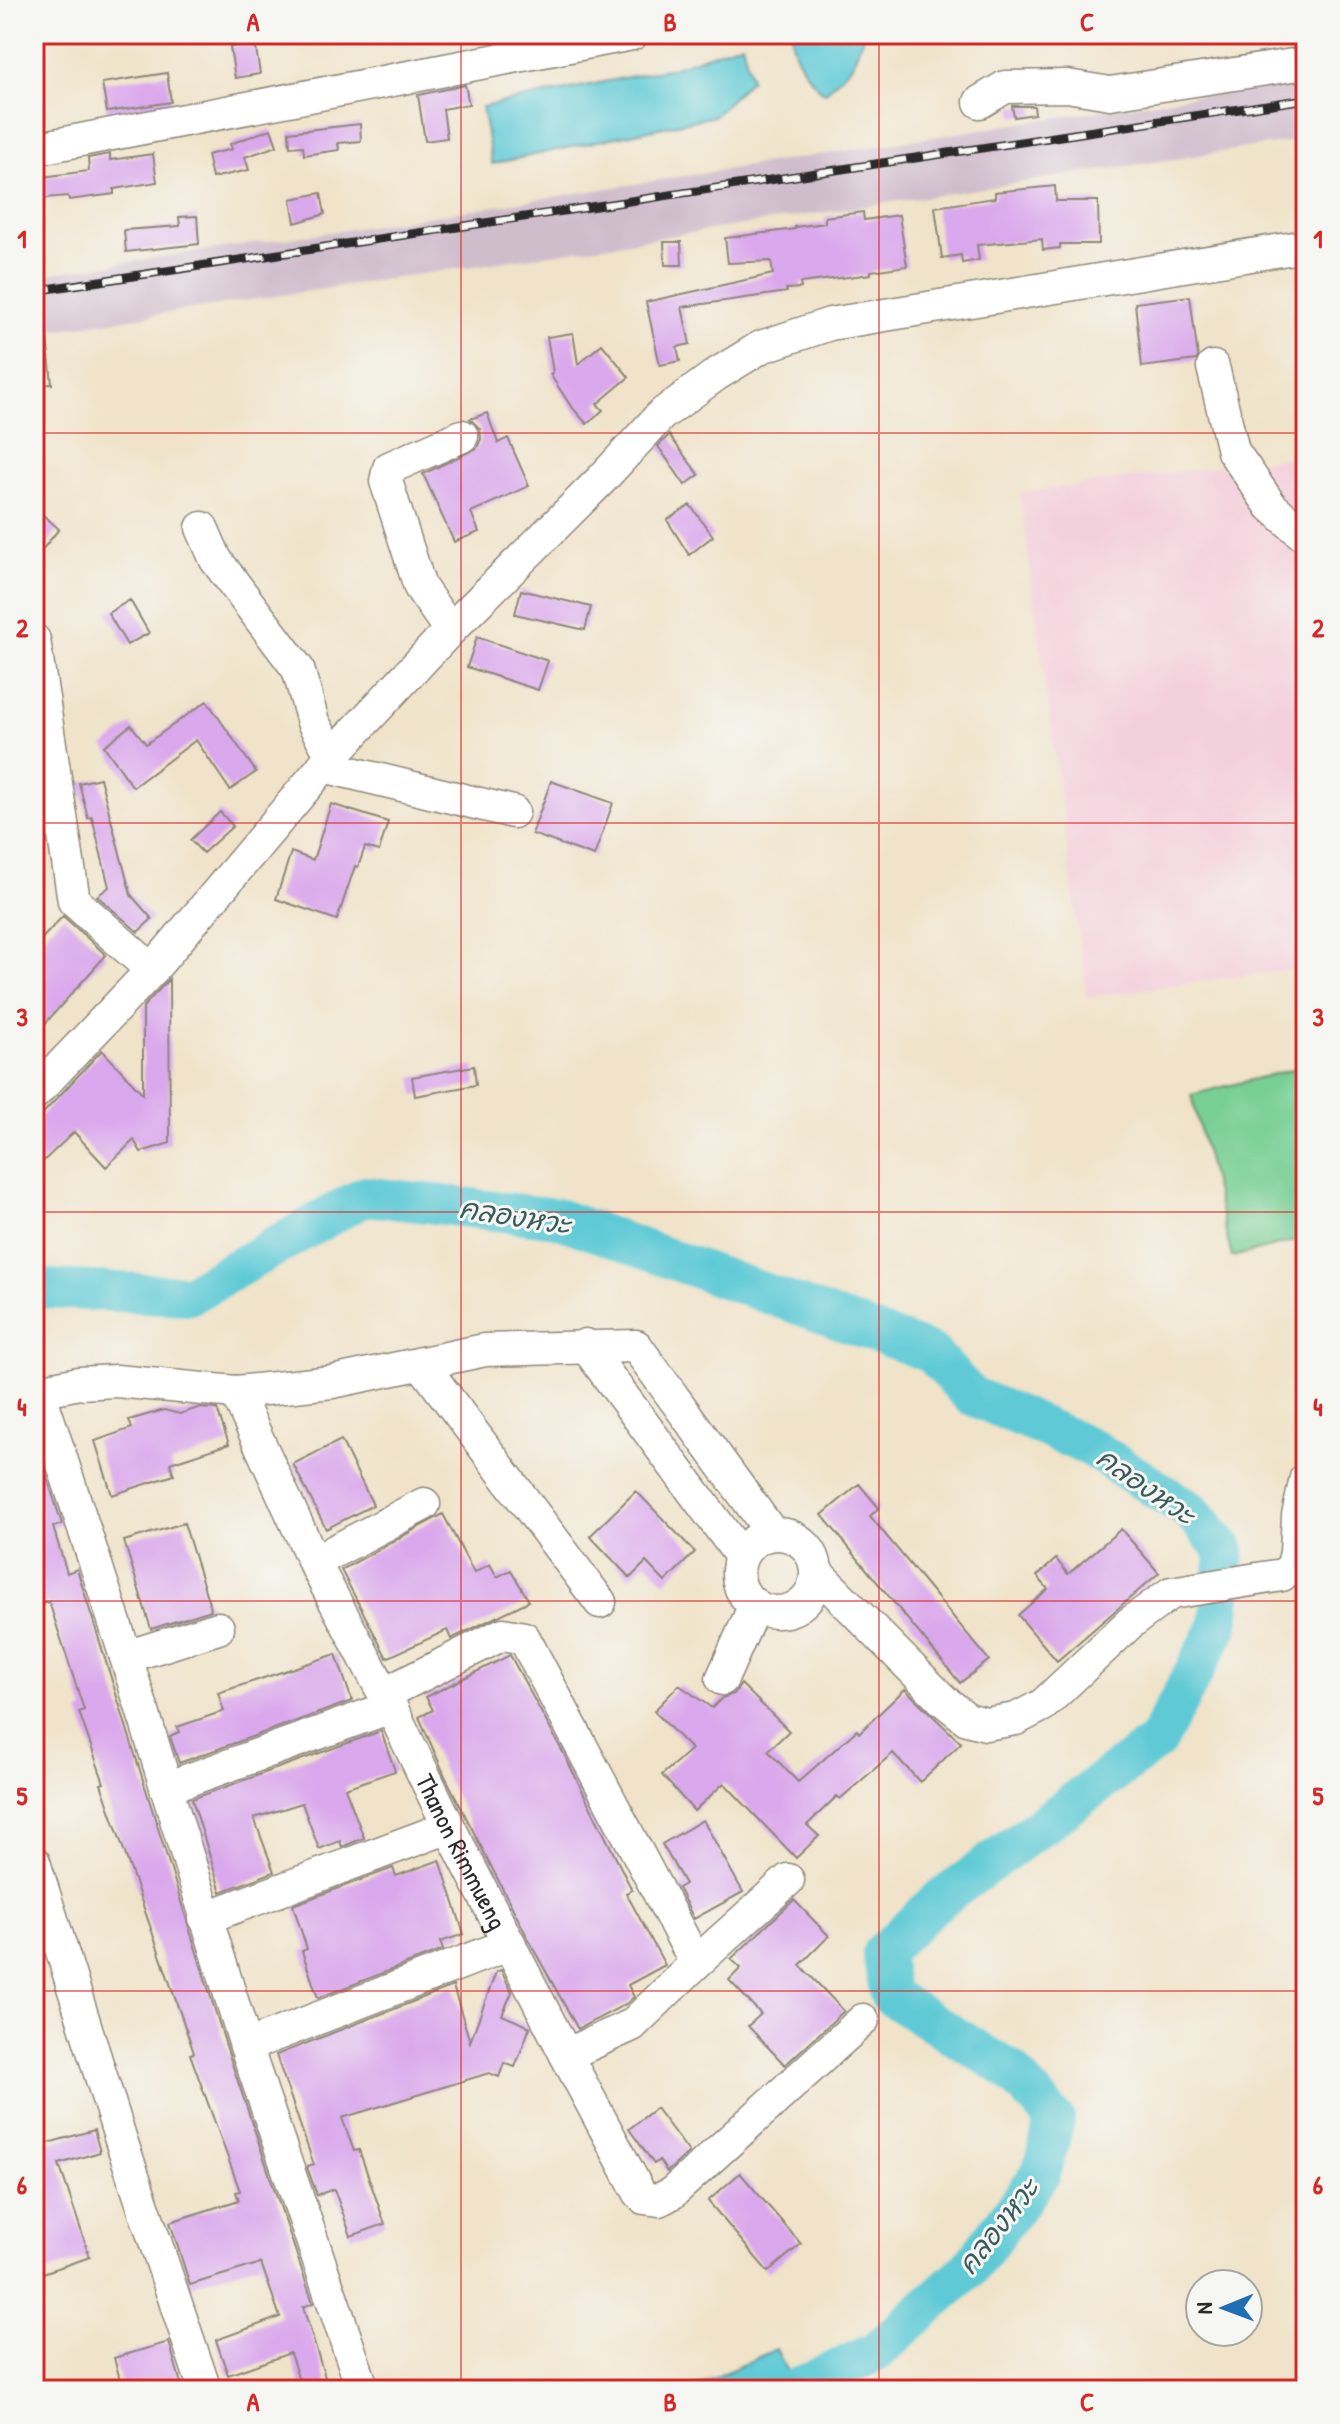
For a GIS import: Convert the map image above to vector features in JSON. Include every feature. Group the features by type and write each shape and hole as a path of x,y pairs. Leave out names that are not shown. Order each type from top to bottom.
{"street":[{"path":"34,149 632,34"},
{"path":"980,102 1005,87 1067,86 1110,93 1306,63"},
{"path":"34,1094 152,970 328,761 450,630 602,479 661,415 717,374 761,347 830,324 1306,246"},
{"path":"1213,367 1233,451 1271,506 1306,537"},
{"path":"450,630 420,587 386,481 389,468 462,436"},
{"path":"202,528 216,560 298,669 328,761"},
{"path":"34,640 74,901 152,970"},
{"path":"328,761 513,812"},
{"path":"363,2390 246,2046 126,1657 37,1392 79,1383 116,1381 236,1392 332,1382 485,1350 636,1346 772,1533"},
{"path":"598,1347 741,1556"},
{"path":"421,1363 600,1602"},
{"name":"Thanon Rimmueng","path":"236,1392 314,1562 566,2055 644,2198 659,2200 672,2193 863,2020"},
{"path":"817,1573 809,1596 790,1610 766,1611 745,1595 739,1583 738,1569 741,1556 760,1537 772,1533 798,1539 808,1548 817,1573 943,1700 967,1719 986,1724 1016,1719 1043,1705 1130,1623 1171,1593 1282,1575 1292,1568 1306,1478"},
{"path":"314,1562 424,1504"},
{"path":"722,1679 755,1605"},
{"path":"126,1657 218,1628"},
{"path":"166,1788 387,1700 503,1634 524,1638 696,1963"},
{"path":"205,1918 449,1827"},
{"path":"34,1862 120,2137 205,2390"},
{"path":"566,2055 632,2025 788,1880"},
{"path":"246,2046 510,1944"}],"shaded area":[{"path":"1306,78 1306,139 34,333 34,276"},
{"path":"1306,455 1306,967 1087,997 1020,493"}],"green space":[{"path":"1306,1066 1306,1238 1232,1257 1191,1095"}],"water":[{"path":"792,34 864,34 852,65 825,93 802,66 794,50"},
{"path":"742,43 751,79 714,116 492,164 482,107 672,68"},
{"path":"776,2349 796,2390 687,2390 697,2386"}],"building":[{"path":"255,42 260,74 235,78 230,47"},
{"path":"167,73 171,102 107,112 102,83"},
{"path":"465,85 469,104 443,109 447,138 425,141 418,95"},
{"path":"1012,106 1034,106 1035,114 1014,117"},
{"path":"360,124 361,141 338,143 339,150 304,155 303,146 290,147 289,132"},
{"path":"271,129 277,146 245,157 249,170 212,178 207,155 232,149 230,144"},
{"path":"110,154 110,160 153,154 157,182 114,189 114,194 69,200 68,196 34,199 34,178 89,171 88,158"},
{"path":"1055,186 1056,201 1098,201 1099,244 1060,244 1060,248 1043,250 1042,239 977,245 979,260 962,263 961,255 942,258 935,207 995,198 995,192"},
{"path":"321,193 325,214 295,223 291,199"},
{"path":"863,212 864,220 899,215 907,266 800,283 801,288 786,289 787,292 682,307 690,344 677,347 680,361 660,365 646,302 773,274 771,261 728,263 725,238 795,229 825,223 825,217"},
{"path":"197,216 199,244 126,252 124,230 180,226 179,217"},
{"path":"664,242 681,242 682,265 665,265"},
{"path":"1190,296 1196,360 1142,367 1135,303"},
{"path":"46,327 52,384 34,385 34,328"},
{"path":"573,333 578,364 602,344 629,377 597,404 603,410 587,424 550,374 553,372 547,337"},
{"path":"487,413 498,443 508,438 529,486 471,512 479,532 454,542 423,474 477,448 481,439 480,429 470,419"},
{"path":"669,435 699,475 685,485 658,446"},
{"path":"690,505 713,536 689,555 667,520"},
{"path":"34,507 59,529 34,560"},
{"path":"521,590 591,607 585,630 515,614"},
{"path":"130,600 149,633 127,645 108,613"},
{"path":"477,637 548,661 538,690 467,667"},
{"path":"207,701 256,772 230,790 196,740 133,787 104,746 131,725 146,744"},
{"path":"100,778 131,895 152,919 138,932 97,896 109,887 92,817 88,818 79,783"},
{"path":"551,781 613,803 594,856 532,834"},
{"path":"331,804 388,822 379,851 365,847 358,867 355,866 337,920 276,899 291,852 313,860"},
{"path":"220,812 233,826 203,853 190,840"},
{"path":"63,916 106,955 34,1036 34,947"},
{"path":"169,979 170,1143 141,1152 134,1140 106,1167 74,1132 34,1170 34,1123 102,1050 143,1094 143,1007"},
{"path":"474,1066 476,1085 415,1096 412,1077"},
{"path":"198,1408 217,1409 229,1444 170,1463 174,1475 112,1495 95,1441 132,1428 129,1420 164,1410 180,1414"},
{"path":"34,1437 62,1524 53,1527 67,1573 77,1569 228,2052 313,2303 303,2307 329,2390 302,2390 290,2353 228,2375 216,2340 280,2317 261,2263 190,2285 170,2222 239,2200 236,2192 240,2191 190,2054 194,2053 101,1784 104,1783 79,1712 84,1710 49,1602 34,1606"},
{"path":"341,1440 373,1505 326,1529 293,1464"},
{"path":"859,1484 879,1508 870,1516 989,1660 960,1683 822,1515"},
{"path":"636,1491 695,1552 665,1582 646,1562 630,1578 590,1536"},
{"path":"443,1514 474,1573 490,1564 497,1577 511,1570 529,1601 451,1639 447,1630 387,1658 341,1570"},
{"path":"184,1523 211,1610 151,1629 124,1541"},
{"path":"1121,1529 1159,1573 1057,1661 1018,1615 1048,1589 1037,1576 1056,1559 1068,1574"},
{"path":"336,1654 352,1701 179,1763 170,1736 179,1732 177,1727 224,1711 218,1693"},
{"path":"510,1655 632,1890 626,1893 665,1965 628,1985 634,1997 626,2004 578,2029 445,1776 419,1717 433,1710 426,1697"},
{"path":"741,1684 789,1731 768,1751 798,1782 857,1730 859,1733 905,1689 961,1743 920,1782 893,1753 840,1799 837,1796 807,1825 819,1836 796,1858 724,1783 694,1811 662,1775 691,1749 654,1711 679,1685 712,1708 722,1698 734,1694"},
{"path":"381,1731 395,1771 345,1788 364,1838 342,1847 340,1841 319,1849 302,1803 254,1818 274,1872 221,1892 192,1799"},
{"path":"703,1820 743,1892 694,1919 678,1888 685,1884 662,1844"},
{"path":"440,1860 464,1934 440,1942 443,1950 318,1998 302,1951 307,1949 293,1905 393,1868 396,1876"},
{"path":"794,1900 829,1936 800,1965 844,2011 785,2065 748,2026 761,2014 729,1980 741,1968 731,1959"},
{"path":"501,1970 512,1992 502,2015 530,2027 515,2067 504,2063 499,2077 489,2073 342,2118 354,2151 359,2150 385,2224 351,2236 334,2189 317,2195 307,2167 314,2165 276,2055 453,1986 470,2042 496,1972"},
{"path":"656,2108 689,2152 667,2172 659,2160 654,2164 629,2129"},
{"path":"94,2130 100,2152 59,2164 90,2257 34,2276 34,2147"},
{"path":"740,2173 801,2244 768,2272 708,2201"},
{"path":"169,2342 183,2390 123,2390 114,2358"}],"waterway":[{"name":"คลองหวะ","path":"34,1284 46,1289 189,1295 365,1196 557,1218 931,1353 970,1395 1090,1447 1191,1511 1225,1550 1219,1625 1157,1741 934,1904 882,1953 890,1996 1010,2070 1055,2120 1041,2173 969,2269 876,2352 792,2390"}],"railway":[{"path":"34,291 1306,99"}]}
